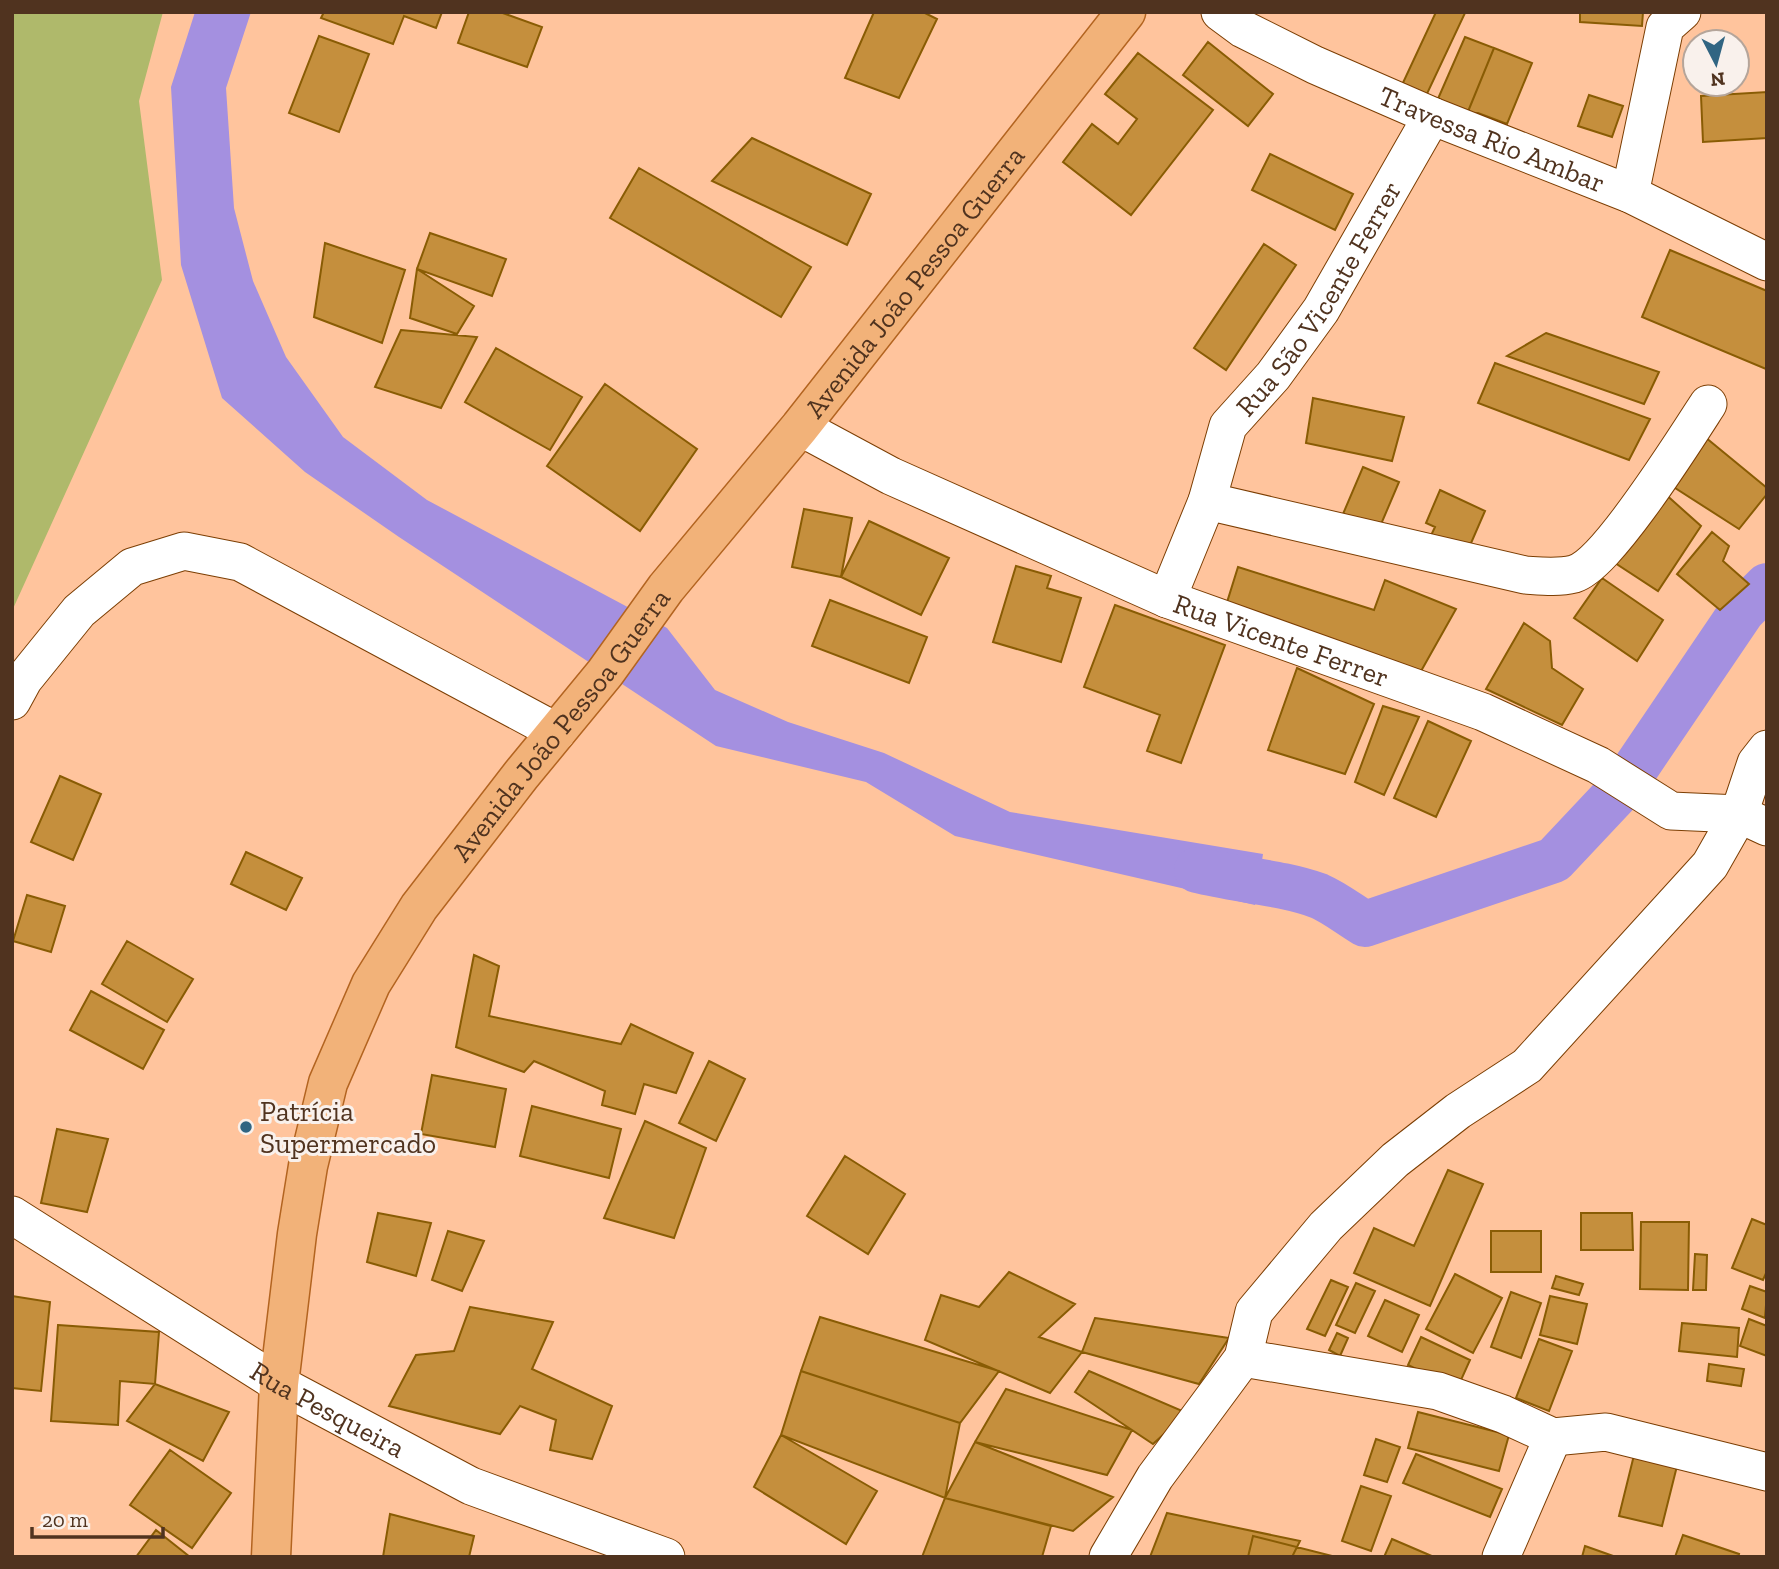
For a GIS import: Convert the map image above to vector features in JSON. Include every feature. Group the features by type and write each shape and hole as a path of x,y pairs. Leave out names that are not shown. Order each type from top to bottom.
{"main road":[{"name":"Avenida João Pessoa Guerra","path":"271,1557 279,1384 306,1179 328,1083 371,985 419,908 605,673 666,588 800,427 1126,12"}],"street":[{"name":"Travessa Rio Ambar","path":"1220,12 1243,29 1315,65 1432,116 1630,194 1767,262"},
{"path":"1630,194 1665,27 1682,12"},
{"name":"Rua São Vicente Ferrer","path":"1167,599 1207,501 1228,426 1273,376 1321,310 1432,116"},
{"path":"1207,501 1525,575 1552,577 1576,574 1598,558 1660,478 1707,404"},
{"name":"Rua Vicente Ferrer","path":"800,427 891,475 1167,599 1483,712 1598,765 1671,811 1753,820"},
{"path":"12,701 24,679 79,611 132,567 184,551 240,562 557,732"},
{"path":"1108,1557 1155,1477 1243,1358 1254,1312 1326,1226 1395,1160 1458,1111 1527,1066 1753,820 1756,763 1767,749"},
{"name":"Rua Pesqueira","path":"12,1215 279,1384 471,1486 666,1557"},
{"path":"1243,1358 1438,1391 1503,1414 1553,1437 1606,1432 1767,1472"},
{"path":"1501,1557 1553,1437"}],"green space":[{"path":"12,12 163,12 139,101 162,280 12,611"}],"shaded area":[{"path":"195,12 251,12 226,88 234,208 253,281 286,357 343,437 427,500 667,628 715,690 788,722 884,753 1010,812 1263,854 1255,905 955,836 866,782 716,746 305,472 222,398 181,265 171,87"}],"building":[{"path":"324,12 442,12 436,28 404,16 393,44 321,18"},
{"path":"469,12 500,12 542,27 527,67 458,43"},
{"path":"874,12 923,12 937,19 899,98 845,78"},
{"path":"1436,12 1465,13 1425,98 1401,87"},
{"path":"1580,12 1643,12 1642,26 1580,22"},
{"path":"319,36 369,54 339,132 289,113"},
{"path":"1465,37 1494,48 1467,114 1437,101"},
{"path":"1208,42 1273,94 1248,126 1183,75"},
{"path":"1494,48 1532,63 1507,124 1478,113 1467,114"},
{"path":"1138,53 1213,110 1131,215 1063,162 1092,124 1118,144 1137,119 1105,94"},
{"path":"1767,92 1767,138 1703,142 1701,98 1751,98 1751,93"},
{"path":"1589,95 1623,106 1612,137 1578,126"},
{"path":"752,138 871,194 847,245 712,181"},
{"path":"1270,154 1353,194 1335,230 1252,190"},
{"path":"639,168 811,267 781,317 610,218"},
{"path":"430,233 506,259 492,296 417,269"},
{"path":"325,243 405,270 382,343 314,317"},
{"path":"1264,244 1296,265 1226,370 1194,348"},
{"path":"1670,250 1767,291 1766,369 1642,317"},
{"path":"417,269 474,306 457,334 410,318"},
{"path":"401,330 477,337 441,408 375,387"},
{"path":"1546,333 1659,372 1644,404 1507,356"},
{"path":"496,348 582,397 550,450 465,402"},
{"path":"1495,363 1650,419 1629,460 1478,403"},
{"path":"605,384 697,449 640,531 547,466"},
{"path":"1313,398 1404,417 1392,461 1306,443"},
{"path":"1705,437 1767,488 1767,494 1739,529 1672,486"},
{"path":"1363,467 1399,482 1376,536 1340,521"},
{"path":"1440,490 1485,511 1465,557 1427,544 1435,527 1426,523"},
{"path":"1663,492 1701,526 1658,591 1612,561"},
{"path":"804,509 852,518 841,577 792,567"},
{"path":"869,521 949,558 921,615 841,577"},
{"path":"1712,532 1729,546 1723,561 1749,584 1720,610 1677,574"},
{"path":"1016,566 1051,576 1047,588 1081,598 1061,662 993,642"},
{"path":"1238,567 1374,610 1385,580 1456,609 1416,680 1224,612"},
{"path":"1602,578 1663,620 1637,661 1574,618"},
{"path":"830,600 927,637 909,683 812,646"},
{"path":"1115,605 1225,645 1181,763 1147,751 1160,715 1084,687"},
{"path":"1524,623 1550,641 1552,668 1583,689 1562,725 1486,689"},
{"path":"1297,668 1374,704 1345,774 1268,750"},
{"path":"1383,706 1419,717 1384,795 1355,782"},
{"path":"1428,721 1471,741 1436,817 1394,798"},
{"path":"60,776 101,794 73,860 31,842"},
{"path":"246,852 302,878 286,910 231,884"},
{"path":"27,895 65,906 51,952 13,941"},
{"path":"127,941 193,979 167,1022 102,984"},
{"path":"474,955 499,966 489,1016 621,1044 631,1024 693,1053 676,1093 644,1084 635,1114 602,1105 605,1091 534,1061 524,1072 456,1047"},
{"path":"91,991 164,1030 143,1069 70,1030"},
{"path":"709,1061 745,1079 716,1141 679,1123"},
{"path":"432,1075 506,1089 495,1147 421,1134"},
{"path":"532,1106 621,1129 609,1178 520,1156"},
{"path":"645,1121 706,1148 674,1238 604,1218"},
{"path":"57,1129 108,1139 87,1212 41,1203"},
{"path":"845,1156 905,1194 868,1254 807,1216"},
{"path":"1448,1170 1483,1184 1430,1306 1354,1273 1374,1228 1414,1246"},
{"path":"378,1213 431,1223 416,1276 367,1262"},
{"path":"1581,1213 1632,1213 1633,1250 1581,1250"},
{"path":"1752,1219 1767,1225 1767,1271 1763,1280 1732,1268"},
{"path":"1641,1222 1689,1222 1688,1290 1640,1289"},
{"path":"448,1231 484,1241 462,1291 432,1280"},
{"path":"1491,1231 1541,1231 1541,1272 1491,1272"},
{"path":"1695,1254 1707,1255 1706,1290 1693,1290"},
{"path":"1009,1272 1075,1304 1039,1337 1082,1352 1050,1393 925,1340 941,1295 979,1307"},
{"path":"1455,1274 1502,1298 1473,1353 1426,1329"},
{"path":"1556,1276 1583,1284 1579,1295 1552,1288"},
{"path":"1331,1280 1348,1287 1325,1336 1307,1329"},
{"path":"1356,1283 1375,1291 1355,1333 1336,1325"},
{"path":"1750,1286 1767,1292 1765,1318 1742,1309"},
{"path":"1511,1292 1541,1303 1521,1358 1491,1347"},
{"path":"12,1296 50,1302 41,1391 12,1388"},
{"path":"1550,1296 1587,1304 1577,1344 1540,1335"},
{"path":"1385,1300 1419,1315 1402,1352 1368,1336"},
{"path":"470,1307 553,1322 532,1369 612,1406 592,1459 550,1450 556,1420 520,1406 500,1434 389,1406 416,1355 454,1351"},
{"path":"820,1317 999,1371 960,1423 801,1371"},
{"path":"1095,1318 1229,1338 1199,1384 1082,1352"},
{"path":"1749,1319 1767,1326 1767,1356 1740,1346"},
{"path":"1682,1323 1739,1328 1737,1357 1679,1351"},
{"path":"58,1325 159,1332 155,1384 120,1381 118,1425 51,1421"},
{"path":"1337,1333 1348,1338 1340,1356 1329,1350"},
{"path":"1421,1337 1470,1360 1457,1389 1408,1365"},
{"path":"1539,1339 1572,1351 1549,1411 1516,1398"},
{"path":"1709,1364 1744,1369 1741,1386 1707,1381"},
{"path":"801,1371 960,1423 945,1498 781,1435"},
{"path":"1089,1371 1187,1413 1153,1444 1075,1392"},
{"path":"155,1384 229,1412 203,1461 127,1421"},
{"path":"1006,1389 1132,1430 1107,1475 975,1442"},
{"path":"1418,1412 1509,1435 1499,1471 1408,1448"},
{"path":"781,1435 877,1491 846,1544 754,1487"},
{"path":"1376,1439 1400,1447 1387,1482 1364,1475"},
{"path":"975,1442 1113,1497 1073,1531 945,1498"},
{"path":"170,1450 231,1493 192,1548 130,1505"},
{"path":"1635,1451 1678,1462 1662,1526 1619,1516"},
{"path":"1416,1454 1502,1489 1490,1517 1403,1483"},
{"path":"1361,1486 1391,1496 1371,1551 1342,1541"},
{"path":"945,1498 1051,1526 1042,1557 922,1557"},
{"path":"1167,1513 1300,1541 1292,1557 1150,1557"},
{"path":"390,1514 474,1536 469,1557 383,1557"},
{"path":"156,1530 190,1557 136,1557"},
{"path":"1683,1535 1739,1554 1738,1557 1675,1557"},
{"path":"1253,1536 1336,1557 1248,1557"},
{"path":"1392,1539 1434,1557 1384,1557"},
{"path":"1585,1546 1616,1557 1582,1557"}],"waterway":[{"path":"1637,766 1742,611 1767,586"},
{"path":"1197,870 1289,887 1319,896 1365,924 1554,860 1617,793"}],"place":[{"name":"Patrícia Supermercado","path":"246,1127"}]}
